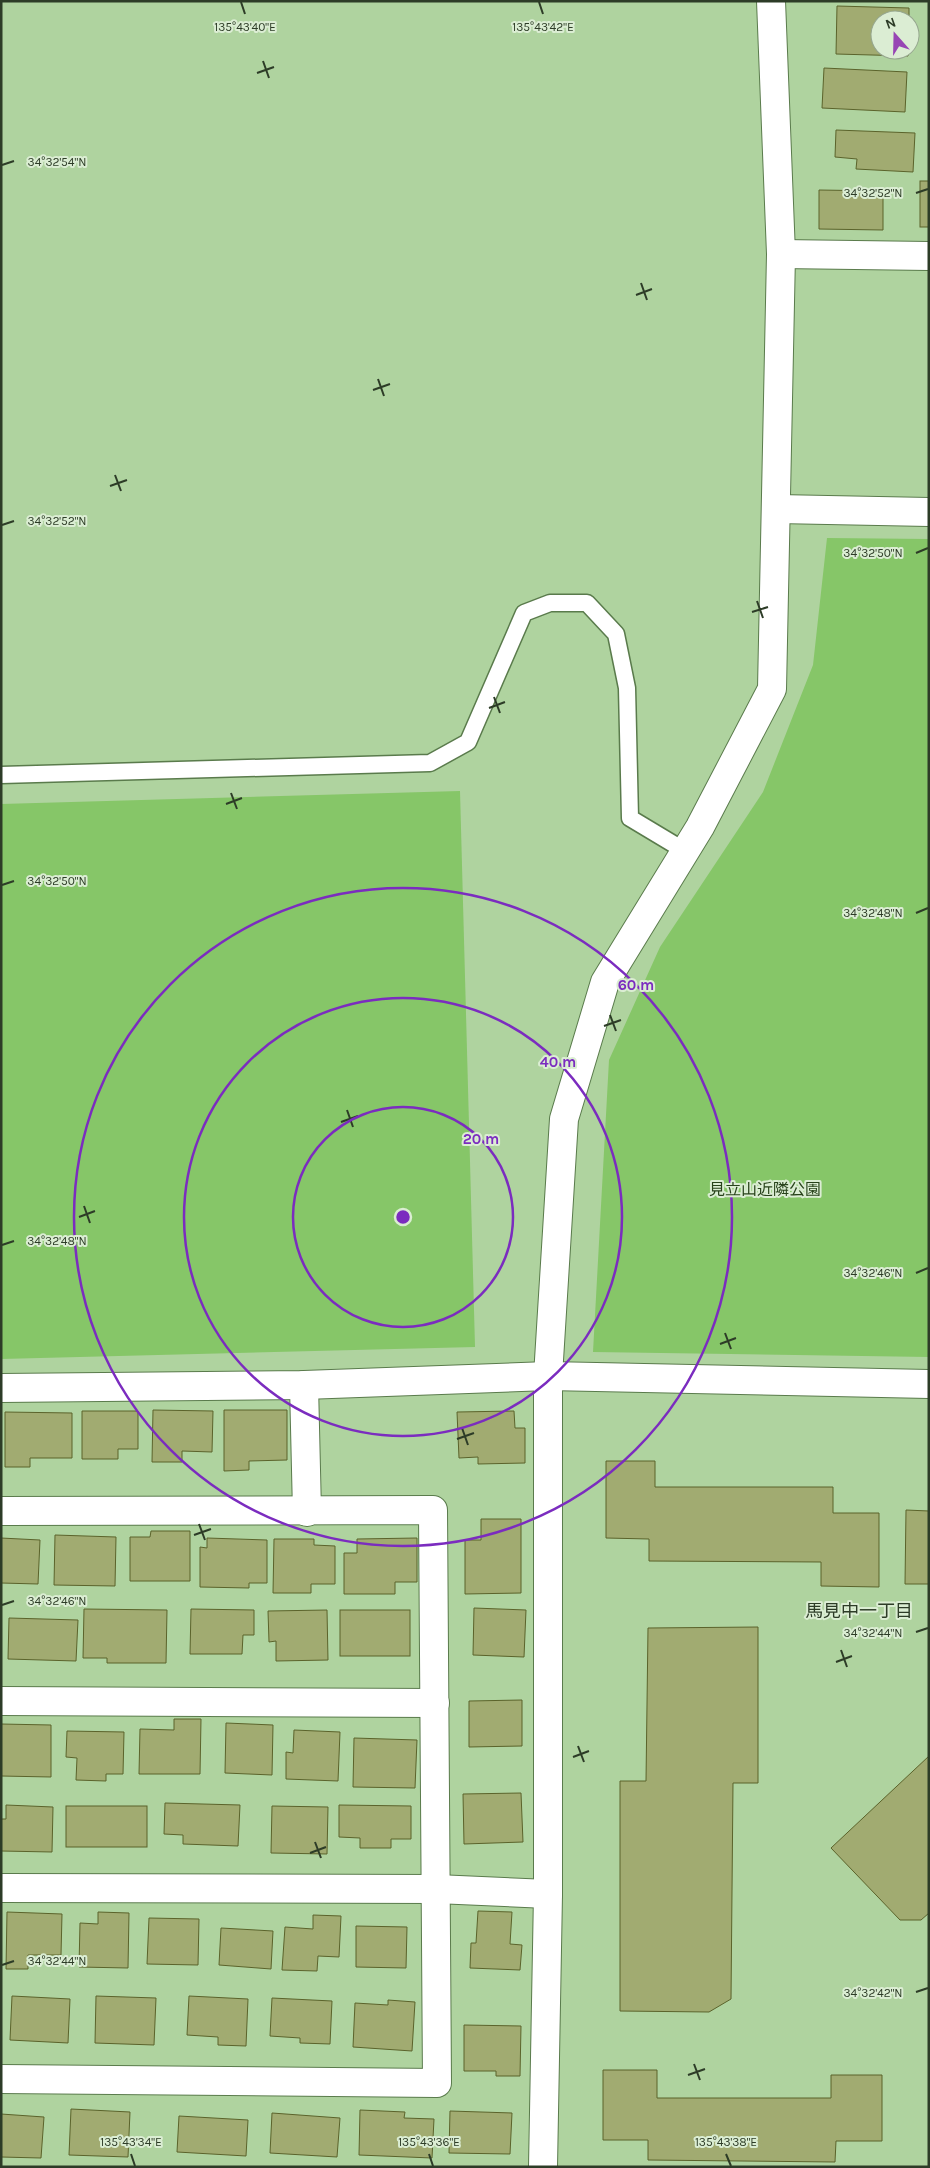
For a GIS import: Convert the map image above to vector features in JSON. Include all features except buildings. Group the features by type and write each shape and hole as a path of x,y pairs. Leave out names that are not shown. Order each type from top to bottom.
{"street":[{"path":"543,2167 548,1894 548,1376 564,1119 605,982 700,827 772,689 782,254 771,1"},
{"path":"782,254 929,256"},
{"path":"777,509 929,512"},
{"path":"1,1388 304,1385 548,1376 929,1384"},
{"path":"304,1385 307,1512"},
{"path":"1,1511 307,1512 433,1510 437,2083 1,2079"},
{"path":"1,1701 435,1703"},
{"path":"1,1888 436,1889 548,1894"}],"lane":[{"path":"1,775 430,763 468,742 524,613 550,602 588,603 616,634 625,679 630,818 685,851"}],"green space":[{"name":"見立山近隣公園","path":"827,538 929,539 929,1357 593,1352 609,1060 660,947 763,792 813,665"},
{"path":"460,791 475,1347 1,1359 1,804"}],"district":[{"name":"馬見中一丁目","path":"859,1611"}]}
